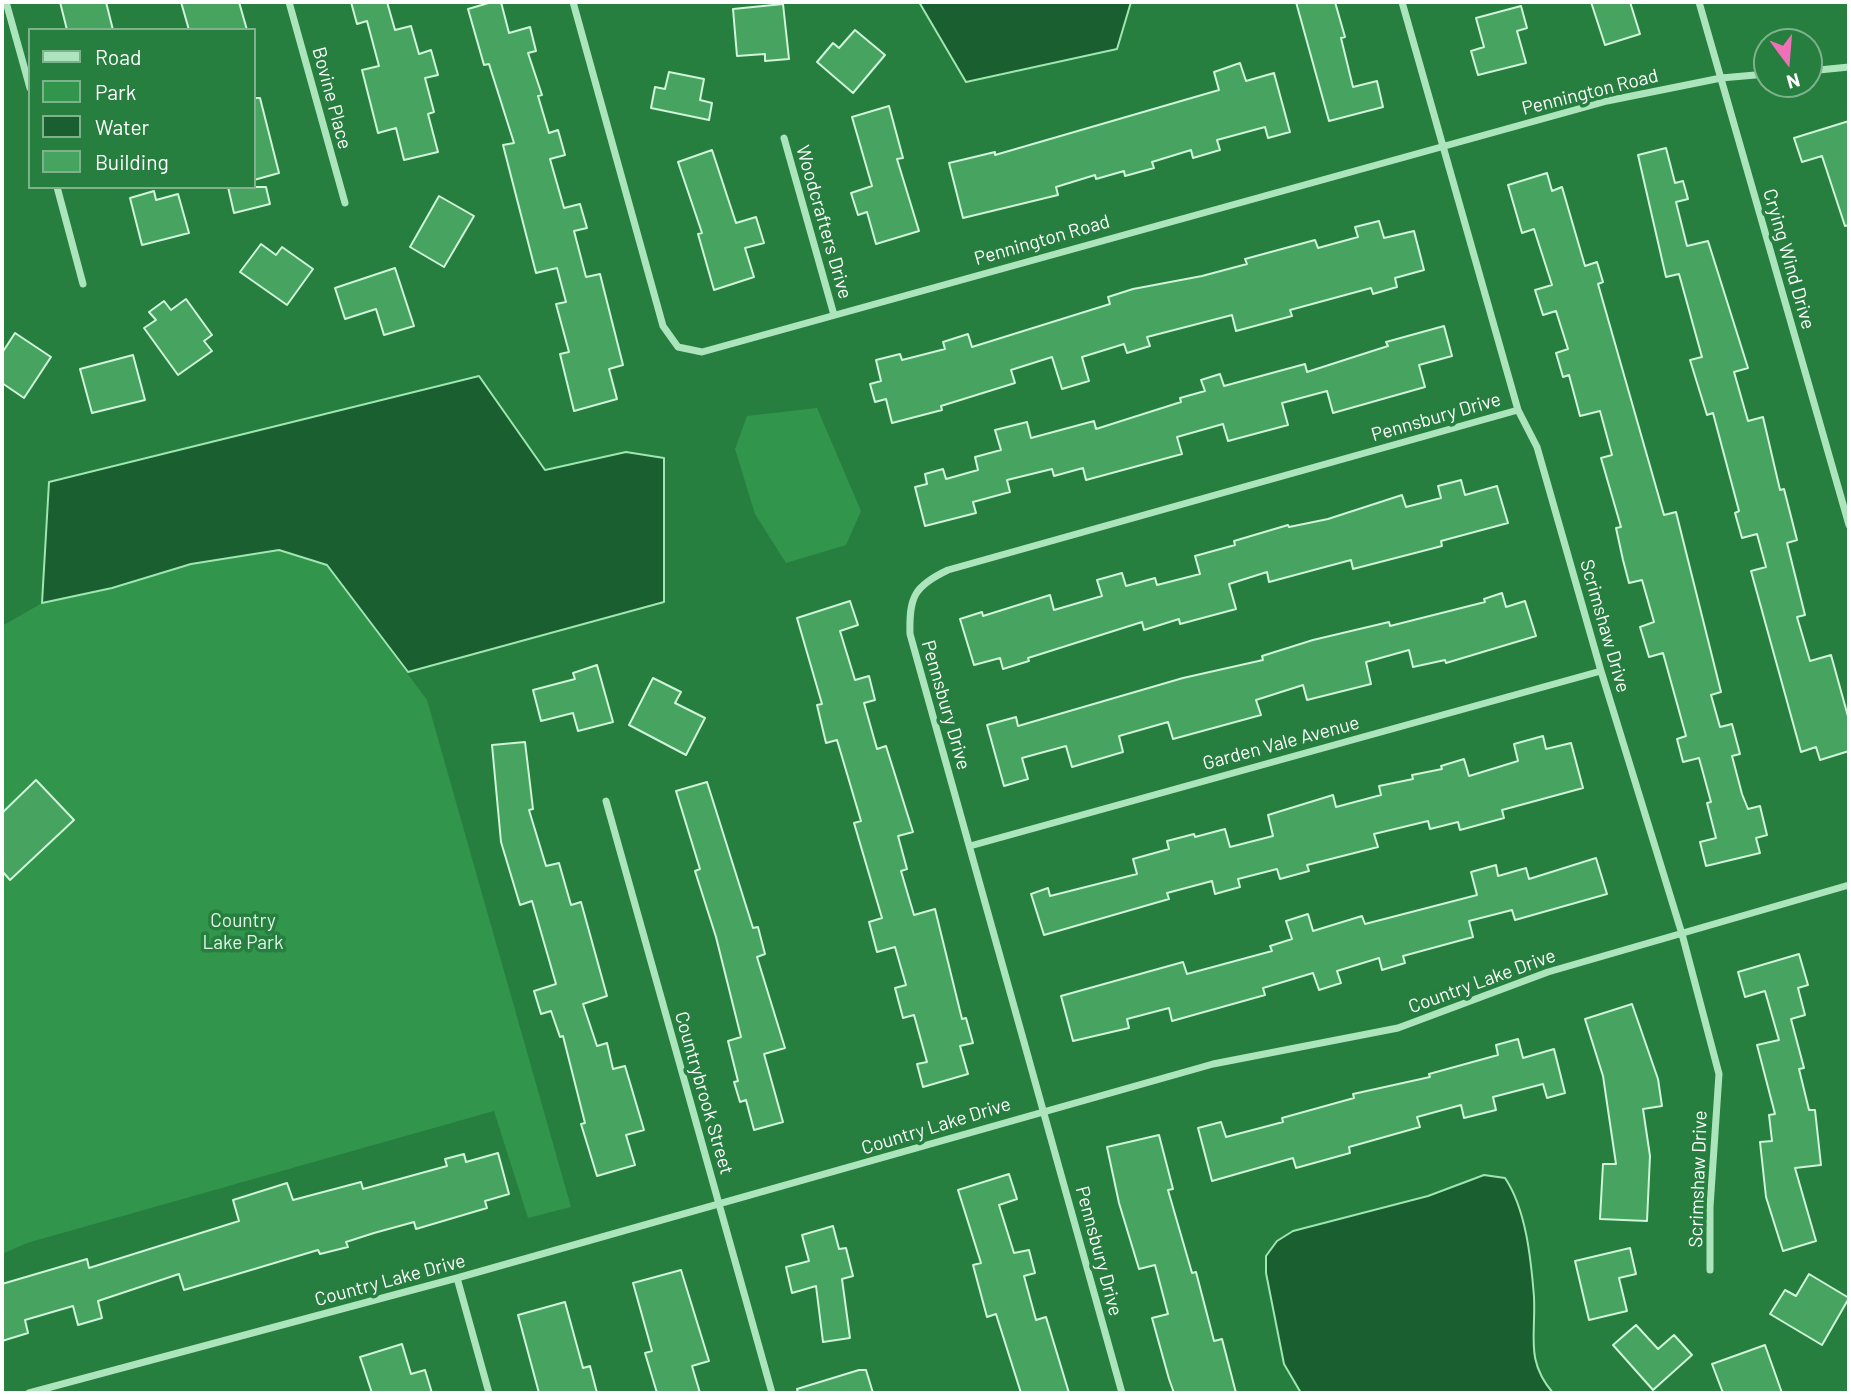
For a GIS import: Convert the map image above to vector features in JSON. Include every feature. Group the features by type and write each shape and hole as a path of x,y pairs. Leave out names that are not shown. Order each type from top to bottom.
{"street":[{"path":"6,2 28,81"},
{"name":"Bovine Place","path":"289,2 345,203"},
{"name":"Pennington Road","path":"573,2 663,326 678,347 702,352 1607,101 1721,78 1753,75"},
{"name":"Scrimshaw Drive","path":"1402,2 1518,410 1537,447 1601,671 1682,934 1718,1074 1710,1207 1710,1269"},
{"name":"Crying Wind Drive","path":"1699,2 1849,526"},
{"path":"1823,70 1849,67"},
{"name":"Woodcrafters Drive","path":"784,138 834,315"},
{"path":"58,189 83,284"},
{"name":"Pennsbury Drive","path":"1122,1393 909,634 909,610 918,588 948,570 1518,410"},
{"name":"Garden Vale Avenue","path":"970,846 1601,671"},
{"name":"Countrybrook Street","path":"606,802 772,1393"},
{"name":"Country Lake Drive","path":"29,1393 457,1278 1213,1064 1398,1028 1548,972 1849,886"},
{"path":"457,1278 489,1393"}],"green space":[{"path":"817,408 861,511 846,545 786,563 755,514 735,449 747,416"},
{"name":"Country Lake Park","path":"279,550 327,565 427,700 571,1207 528,1218 494,1111 27,1243 2,1254 2,626 42,603 112,588 191,564"}],"water":[{"path":"919,2 1131,2 1117,49 966,82"},
{"path":"479,376 545,470 626,452 664,458 664,602 408,672 327,565 279,550 191,564 112,588 42,603 49,482"},
{"path":"1484,1175 1505,1178 1523,1219 1534,1297 1535,1358 1538,1370 1553,1393 1301,1393 1284,1364 1266,1273 1266,1256 1277,1241 1293,1231 1428,1196"}],"building":[{"path":"60,2 106,2 112,28 66,28"},
{"path":"181,2 239,2 246,28 188,28"},
{"path":"351,2 387,2 395,30 411,26 419,54 431,50 438,75 425,78 434,112 428,114 438,152 404,160 396,128 378,133 362,70 379,66 367,21 357,24"},
{"path":"501,2 509,33 530,27 536,51 528,53 542,95 538,96 549,133 558,130 565,155 550,159 564,208 580,204 587,228 574,231 586,277 600,274 623,365 609,369 617,399 574,411 560,354 569,352 556,304 566,302 557,268 536,273 503,145 514,143 489,64 484,65 468,9"},
{"path":"1296,2 1335,2 1345,37 1341,38 1353,87 1377,81 1383,107 1329,121"},
{"path":"1591,2 1630,2 1640,34 1605,45"},
{"path":"783,4 789,59 765,61 765,54 737,56 733,9"},
{"path":"1521,6 1527,28 1517,31 1526,63 1478,75 1471,51 1484,47 1476,18"},
{"path":"855,30 885,55 853,93 817,62 833,43 839,48"},
{"path":"1240,63 1246,81 1274,73 1290,132 1268,138 1265,127 1217,140 1220,150 1193,158 1191,150 1152,162 1154,168 1125,176 1124,171 1096,179 1095,175 1056,187 1058,195 963,218 949,163 995,152 995,155 1219,90 1214,72"},
{"path":"669,72 704,79 700,100 712,103 709,120 651,108 655,87 665,89"},
{"path":"256,98 260,98 279,173 256,179"},
{"path":"889,106 903,158 897,159 919,231 876,244 867,212 858,215 851,193 872,186 852,117"},
{"path":"1849,121 1849,225 1845,226 1822,156 1802,162 1794,138"},
{"path":"1666,148 1675,183 1683,181 1688,199 1676,202 1687,246 1708,241 1748,368 1734,372 1748,421 1763,417 1780,490 1784,489 1797,540 1787,543 1805,615 1797,617 1810,661 1831,655 1849,720 1849,751 1820,760 1816,747 1801,752 1751,571 1766,567 1757,534 1742,538 1735,513 1739,511 1713,413 1707,415 1690,360 1702,357 1679,274 1666,277 1638,155"},
{"path":"712,150 736,223 756,217 764,243 745,248 754,277 714,290 698,234 702,233 678,162"},
{"path":"1547,173 1552,191 1562,187 1585,266 1597,262 1603,282 1598,284 1664,515 1676,512 1721,692 1711,695 1720,727 1732,724 1740,754 1732,756 1748,809 1760,806 1767,835 1756,838 1760,853 1706,866 1700,842 1716,838 1707,803 1711,802 1699,758 1683,762 1677,739 1686,736 1663,653 1649,657 1640,627 1654,622 1642,580 1629,583 1623,560 1616,528 1621,527 1601,458 1612,455 1600,411 1580,416 1569,375 1563,377 1556,353 1568,349 1556,311 1543,315 1535,290 1552,285 1534,229 1522,233 1508,185"},
{"path":"266,187 270,204 234,213 228,189"},
{"path":"154,191 156,200 178,194 189,233 142,245 130,198"},
{"path":"439,196 474,216 444,267 410,247"},
{"path":"1379,221 1384,238 1414,231 1424,270 1395,278 1397,287 1373,294 1371,288 1290,310 1292,316 1236,331 1232,315 1147,337 1150,346 1127,353 1124,344 1082,357 1089,381 1062,389 1052,357 1011,370 1015,383 941,406 942,410 892,423 886,399 875,402 870,384 881,381 876,360 900,354 902,360 945,349 943,342 968,334 972,347 1110,304 1108,297 1133,289 1247,264 1245,259 1315,240 1318,248 1358,237 1355,227"},
{"path":"261,244 276,255 282,247 313,269 287,305 240,272"},
{"path":"395,268 414,326 384,335 376,309 345,319 335,288"},
{"path":"186,299 212,335 204,341 212,351 178,375 144,328 156,320 149,312 164,301 171,310"},
{"path":"1444,326 1452,356 1419,365 1425,387 1333,413 1327,391 1282,403 1288,425 1228,441 1223,424 1177,437 1182,454 1086,480 1083,468 1054,476 1052,469 1007,480 1010,492 973,502 976,513 925,526 915,487 927,484 925,474 943,469 946,479 978,470 975,457 1001,450 995,430 1027,422 1031,438 1094,421 1096,429 1181,402 1180,398 1205,391 1201,380 1220,374 1224,386 1305,364 1307,372 1388,346 1386,342"},
{"path":"15,333 51,357 24,398 2,383 2,353"},
{"path":"133,355 145,400 92,413 80,369"},
{"path":"1461,480 1465,495 1497,486 1508,523 1441,541 1442,546 1353,569 1351,560 1269,582 1267,572 1229,584 1236,609 1180,624 1179,619 1144,630 1142,622 1028,658 1029,661 1003,669 1000,658 974,665 960,619 982,612 983,616 1050,595 1054,610 1102,596 1097,580 1122,573 1126,586 1155,578 1157,585 1200,574 1195,556 1235,545 1234,541 1288,525 1289,527 1328,519 1402,495 1406,507 1441,498 1438,486"},
{"path":"1502,593 1506,607 1525,601 1536,636 1446,663 1445,660 1413,667 1409,650 1366,662 1371,684 1307,700 1303,685 1256,700 1261,715 1173,739 1168,722 1119,736 1123,752 1072,767 1066,746 1022,758 1028,779 1004,786 987,725 1016,717 1018,726 1183,678 1263,660 1262,656 1313,640 1389,622 1390,626 1485,602 1484,599"},
{"path":"850,601 858,625 840,631 855,680 869,676 875,700 864,703 877,749 886,746 913,832 898,836 907,869 901,871 914,915 935,909 962,1019 966,1018 973,1043 960,1046 968,1074 923,1087 917,1064 927,1062 914,1015 903,1018 895,988 906,985 895,947 877,952 869,922 882,918 854,823 861,821 837,740 826,743 817,705 822,704 797,618"},
{"path":"597,665 613,722 578,731 573,713 541,721 533,690 575,679 573,673"},
{"path":"653,678 681,692 675,703 705,718 686,755 629,725"},
{"path":"1543,736 1546,749 1571,743 1583,788 1502,810 1504,818 1460,830 1458,822 1430,829 1428,821 1374,834 1378,847 1307,865 1309,871 1280,879 1277,869 1238,879 1240,887 1215,894 1212,881 1167,893 1169,899 1044,935 1031,894 1048,888 1050,896 1137,874 1133,859 1169,849 1167,841 1194,834 1195,837 1225,829 1230,847 1273,836 1268,815 1333,795 1336,807 1381,795 1379,786 1413,779 1412,775 1442,769 1441,766 1464,759 1469,776 1518,761 1514,744"},
{"path":"525,742 533,809 529,810 546,866 559,863 571,905 581,902 607,996 583,1004 597,1046 607,1043 613,1069 625,1066 644,1130 626,1135 635,1165 597,1176 581,1124 585,1123 563,1036 560,1037 551,1011 541,1014 534,991 556,984 532,901 520,905 501,842 492,745"},
{"path":"36,780 74,820 10,880 2,871 2,813"},
{"path":"707,782 753,928 758,927 765,954 757,957 785,1048 764,1054 783,1122 754,1130 746,1100 740,1102 734,1082 738,1081 728,1041 741,1037 716,937 695,871 700,869 676,791"},
{"path":"1596,858 1607,894 1515,920 1512,910 1469,921 1473,937 1403,956 1405,963 1382,970 1379,958 1337,971 1341,983 1319,990 1313,973 1263,988 1265,995 1172,1021 1169,1008 1127,1019 1129,1028 1073,1041 1061,996 1183,962 1187,974 1272,951 1270,946 1292,939 1286,921 1308,914 1313,931 1362,916 1365,924 1477,895 1471,872 1496,865 1498,876 1526,868 1529,879"},
{"path":"1799,954 1808,985 1798,988 1805,1015 1791,1019 1804,1068 1799,1069 1809,1110 1815,1110 1821,1165 1795,1168 1816,1241 1783,1251 1766,1197 1760,1142 1772,1141 1769,1115 1775,1114 1757,1045 1779,1040 1765,991 1745,997 1738,972"},
{"path":"1632,1004 1658,1079 1662,1106 1643,1109 1650,1156 1647,1221 1600,1219 1603,1164 1616,1164 1603,1076 1585,1019"},
{"path":"1518,1039 1523,1058 1554,1049 1565,1093 1547,1098 1543,1084 1493,1097 1496,1110 1464,1118 1461,1105 1417,1117 1420,1127 1349,1147 1350,1153 1296,1168 1293,1158 1212,1181 1198,1128 1221,1122 1226,1137 1283,1122 1282,1118 1354,1098 1353,1094 1430,1077 1429,1074 1498,1055 1496,1045"},
{"path":"1159,1135 1173,1189 1168,1190 1192,1273 1196,1272 1214,1341 1222,1339 1236,1393 1174,1393 1169,1379 1152,1318 1168,1314 1155,1265 1139,1269 1119,1203 1107,1147"},
{"path":"498,1153 509,1194 485,1201 487,1208 416,1229 414,1222 346,1242 348,1247 320,1254 318,1250 184,1290 179,1274 98,1301 102,1318 78,1325 73,1306 25,1320 28,1333 2,1341 2,1284 87,1259 89,1268 239,1221 233,1200 287,1183 293,1200 361,1182 363,1189 447,1166 445,1159 464,1154 466,1162"},
{"path":"1009,1174 1017,1199 999,1205 1014,1253 1029,1250 1035,1273 1024,1276 1036,1320 1046,1317 1069,1393 1021,1393 996,1314 987,1317 973,1265 981,1263 958,1190"},
{"path":"833,1226 839,1249 846,1248 853,1276 842,1279 850,1338 823,1342 816,1286 792,1293 786,1267 809,1261 802,1235"},
{"path":"1630,1248 1636,1274 1619,1278 1627,1311 1589,1320 1575,1261"},
{"path":"681,1270 709,1361 692,1366 700,1393 657,1393 645,1353 652,1351 633,1283"},
{"path":"1809,1274 1849,1298 1822,1345 1770,1314 1785,1290 1796,1296"},
{"path":"565,1302 583,1368 590,1366 597,1393 539,1393 518,1315"},
{"path":"1636,1325 1658,1349 1674,1335 1692,1355 1653,1390 1613,1345"},
{"path":"402,1344 411,1374 425,1370 432,1393 372,1393 360,1357"},
{"path":"1765,1345 1782,1393 1723,1393 1712,1364"},
{"path":"866,1370 873,1393 798,1393 797,1389"}]}
